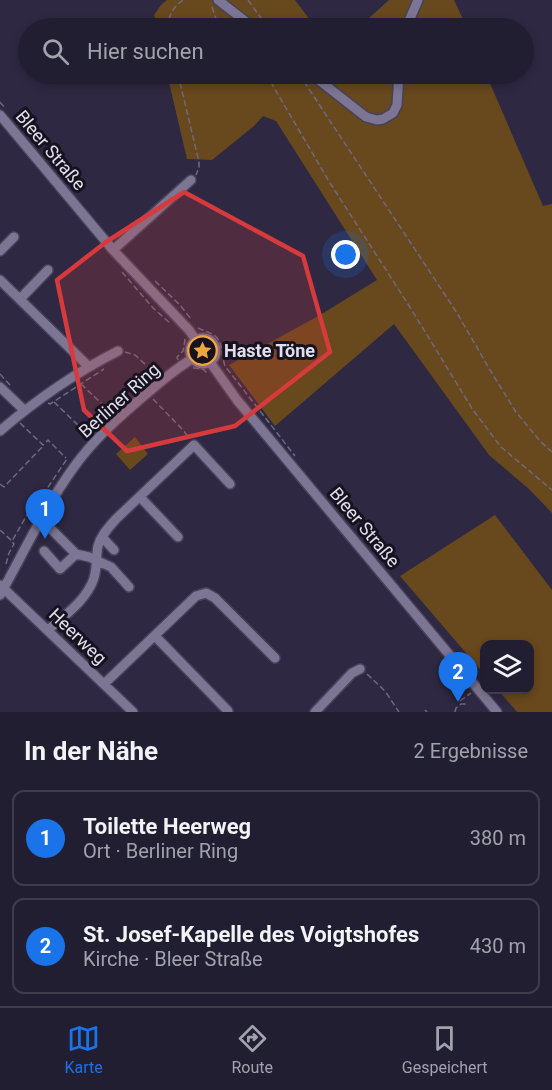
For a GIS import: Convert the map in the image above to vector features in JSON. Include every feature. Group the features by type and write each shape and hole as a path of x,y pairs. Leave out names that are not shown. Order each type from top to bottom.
{"street":[{"path":"218,0 241,18"},
{"path":"410,18 418,0"},
{"path":"324,84 366,117 377,120 393,113 397,105 398,84"},
{"name":"Bleer Straße","path":"0,115 113,250 196,340"},
{"path":"113,250 191,180"},
{"path":"0,251 14,237"},
{"path":"20,299 48,270"},
{"path":"0,280 88,366"},
{"path":"207,339 213,342 216,353 210,362 200,364 192,358 190,350 196,340 207,339"},
{"path":"0,431 24,410 88,366 118,351"},
{"name":"Berliner Ring","path":"1,589 51,502 93,443 111,424 192,358"},
{"name":"Bleer Straße","path":"210,362 237,400 497,712"},
{"path":"0,387 24,410"},
{"path":"48,630 79,602 89,588 94,578 99,543 105,531 194,445 230,484"},
{"path":"140,497 178,537"},
{"path":"51,529 76,554 111,567 129,587"},
{"path":"102,537 114,550"},
{"path":"44,551 60,569 76,554"},
{"name":"Heerweg","path":"1,589 48,630 133,712"},
{"path":"104,684 196,596 206,593 215,598 275,658"},
{"path":"155,636 228,711"},
{"path":"315,712 352,673 360,669"}],"path":[{"path":"169,18 177,4 183,0"},
{"path":"211,0 216,18"},
{"path":"248,0 261,18"},
{"path":"180,84 199,162 198,171 191,180"},
{"path":"272,84 330,183 474,410 501,447 552,490"},
{"path":"306,84 457,313 516,412 552,452"},
{"path":"196,325 202,331 214,335 221,344 225,366"},
{"path":"118,351 135,355 154,373"},
{"path":"187,372 194,368 203,369 210,376"},
{"path":"0,374 11,385"},
{"path":"80,384 102,404"},
{"path":"154,400 184,431 194,445"},
{"path":"53,401 80,427"},
{"path":"18,420 43,445"},
{"path":"0,484 4,487 48,440 67,459 27,515 12,541"},
{"path":"0,530 14,544 6,565"},
{"path":"360,669 385,691 399,712"},
{"path":"459,701 471,693"},
{"path":"455,712 461,704 468,704"}],"highlighted area":[{"path":"184,192 303,256 330,352 235,426 127,451 84,410 57,280 106,242"}],"shaded area":[{"path":"167,0 295,0 308,18 155,18 154,15"},
{"path":"389,0 454,0 462,18 369,18"},
{"path":"169,84 490,84 543,206 552,204 552,513 529,489 489,455 394,324 275,426 229,365 320,315 377,280 276,121 263,116 212,160 187,159"},
{"path":"135,437 148,454 130,470 116,454"},
{"path":"495,515 552,590 552,712 517,712 501,694 534,694 534,640 480,640 480,669 400,576"}],"place":[{"name":"Haste Töne","path":"203,350"},
{"name":"Toilette Heerweg","path":"45,539"},
{"name":"St. Josef-Kapelle des Voigtshofes","path":"458,702"}]}
